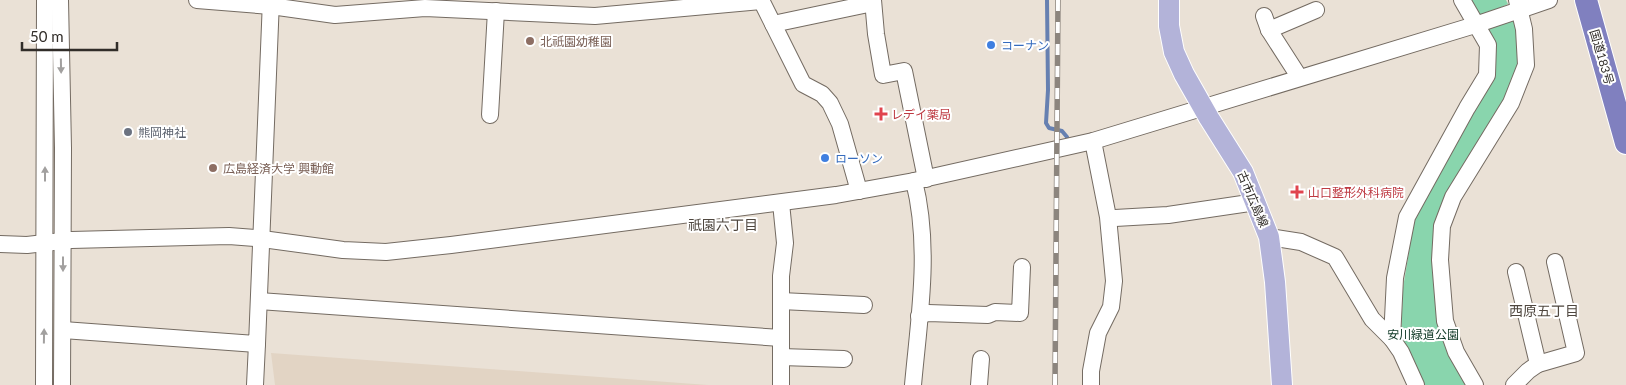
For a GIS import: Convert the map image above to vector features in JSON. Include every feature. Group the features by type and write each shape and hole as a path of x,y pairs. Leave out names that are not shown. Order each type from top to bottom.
{"highway":[{"name":"国道183号","path":"1586,0 1626,143"}],"main road":[{"name":"古市広島線","path":"1169,0 1169,26 1174,52 1202,106 1243,172 1269,237 1275,282 1282,385"}],"street":[{"path":"44,385 45,0"},
{"path":"60,0 63,241 62,385"},
{"path":"197,0 271,3 335,15 425,4 496,11 595,16 722,2 761,1 803,84 822,94 830,103 840,124 859,192"},
{"path":"1392,339 1395,278 1407,216 1452,133 1488,75 1488,45 1462,0"},
{"path":"0,244 27,245 63,241 220,236 262,239 343,250 386,252 859,192 1093,141 1152,124 1202,106 1475,25 1518,4 1549,0"},
{"path":"773,24 873,1 883,75 904,71 920,180 924,263 913,385"},
{"path":"255,385 271,3"},
{"path":"1475,385 1456,352 1446,321 1440,260 1442,226 1453,197 1511,103 1526,65 1524,29 1518,4"},
{"path":"1298,78 1267,23 1316,10"},
{"path":"490,115 496,11"},
{"path":"1091,385 1091,371 1098,333 1111,307 1114,281 1108,217 1093,141"},
{"path":"1115,218 1168,215 1256,202"},
{"path":"781,203 785,243 781,276 781,385"},
{"path":"1269,237 1302,242 1335,258 1372,319 1392,339 1401,352 1416,385"},
{"path":"1514,385 1538,364 1576,353 1555,262"},
{"path":"919,316 928,313 988,315 995,312 1020,313 1022,266"},
{"path":"1516,272 1538,364"},
{"path":"259,301 781,338"},
{"path":"781,301 864,305"},
{"path":"63,330 257,344"},
{"path":"781,357 844,359"},
{"path":"979,385 981,359"}],"shaded area":[{"path":"271,353 708,385 275,385"}],"green space":[{"path":"1469,0 1506,0 1508,4 1478,18"},
{"name":"安川緑道公園","path":"1518,18 1521,66 1436,221 1436,294 1470,385 1422,385 1401,338 1403,288 1415,215 1492,76 1485,30"}],"waterway":[{"path":"1047,0 1048,90 1046,123 1049,128 1062,131 1067,137"}],"railway":[{"path":"1055,385 1058,0"}],"place":[{"name":"北祇園幼稚園","path":"530,41"},
{"name":"コーナン","path":"991,45"},
{"name":"レデイ薬局","path":"881,114"},
{"name":"熊岡神社","path":"128,132"},
{"name":"ローソン","path":"825,158"},
{"name":"広島経済大学 興動館","path":"213,168"},
{"name":"山口整形外科病院","path":"1297,192"}],"district":[{"name":"祇園六丁目","path":"723,224"},
{"name":"西原五丁目","path":"1544,310"}]}
